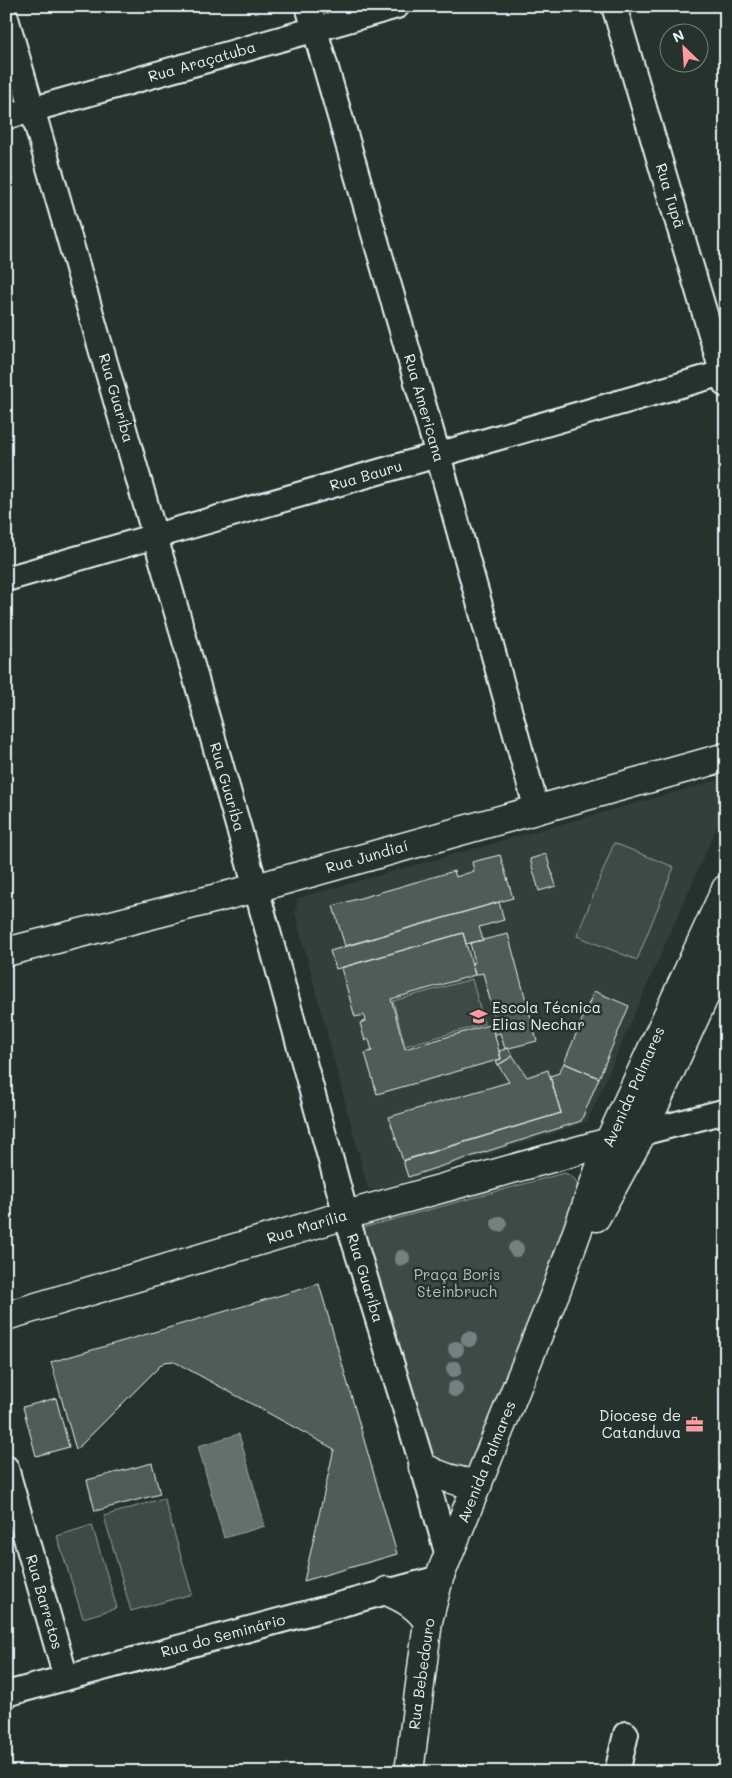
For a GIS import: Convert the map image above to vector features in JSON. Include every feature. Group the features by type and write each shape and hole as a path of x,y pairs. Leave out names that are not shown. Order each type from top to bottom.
{"main road":[{"name":"Rua Jundiaí","path":"6,952 256,888 726,757"},
{"name":"Avenida Palmares","path":"444,1567 556,1291 609,1142 726,889"},
{"name":"Avenida Palmares","path":"556,1291 642,1133 726,949"},
{"name":"Rua Marília","path":"6,1316 346,1215 642,1133"},
{"path":"423,1467 437,1476 456,1482 478,1484"},
{"name":"Rua Bebedouro","path":"409,1772 428,1621 444,1567"},
{"path":"387,1591 418,1608 428,1621"}],"street":[{"name":"Rua Americana","path":"308,6 438,455 537,810"},
{"name":"Rua Araçatuba","path":"6,117 397,6"},
{"name":"Rua Tupã","path":"614,6 725,377"},
{"name":"Rua Guaríba","path":"6,18 256,888 346,1215 423,1467 444,1567"},
{"name":"Rua Bauru","path":"6,580 438,455 725,377"},
{"path":"642,1133 726,1110"},
{"name":"Rua Barretos","path":"6,1468 66,1678"},
{"name":"Rua do Seminário","path":"6,1694 387,1591 444,1567"},
{"path":"617,1772 626,1734"}],"shaded area":[{"name":"Escola Técnica Elias Nechar","path":"726,778 726,806 587,1122 382,1189 368,1189 295,912 298,898"},
{"path":"239,1434 265,1526 224,1538 198,1446"}],"green space":[{"path":"614,843 674,867 637,960 577,936"},
{"path":"472,979 484,1024 405,1046 393,1001"},
{"name":"Praça Boris Steinbruch","path":"564,1173 572,1176 576,1181 577,1196 472,1465 461,1471 434,1460 361,1251 362,1228"},
{"path":"164,1498 192,1594 131,1611 104,1516"},
{"path":"92,1525 117,1608 83,1618 57,1536"}],"building":[{"path":"546,854 556,886 539,891 530,859"},
{"path":"500,855 513,898 345,946 333,906 454,871 456,877 474,871 472,862"},
{"path":"499,902 504,920 479,927 483,940 466,944 463,933 336,969 330,951"},
{"path":"463,933 475,975 391,999 405,1049 492,1024 501,1059 377,1094 365,1053 372,1051 369,1039 365,1041 360,1023 365,1021 364,1015 355,1017 341,968"},
{"path":"508,934 537,1041 505,1049 500,1033 494,1035 492,1024 496,1023 483,973 475,975 472,963 475,962 470,943"},
{"path":"594,991 629,1006 599,1078 564,1063"},
{"path":"508,1048 513,1056 498,1065 496,1060 501,1059 499,1051"},
{"path":"513,1056 527,1077 548,1070 561,1113 403,1161 389,1117 509,1082 498,1065"},
{"path":"564,1063 599,1078 581,1121 408,1177 404,1160 561,1113 550,1076 559,1073"},
{"path":"319,1284 397,1554 304,1581 334,1449 173,1361 164,1362 76,1450 51,1362"},
{"path":"56,1398 69,1447 36,1456 23,1407"},
{"path":"152,1463 160,1494 95,1511 87,1480"}],"place":[{"name":"Escola Técnica Elias Nechar","path":"478,1017"},
{"name":"Diocese de Catanduva","path":"695,1425"}]}
